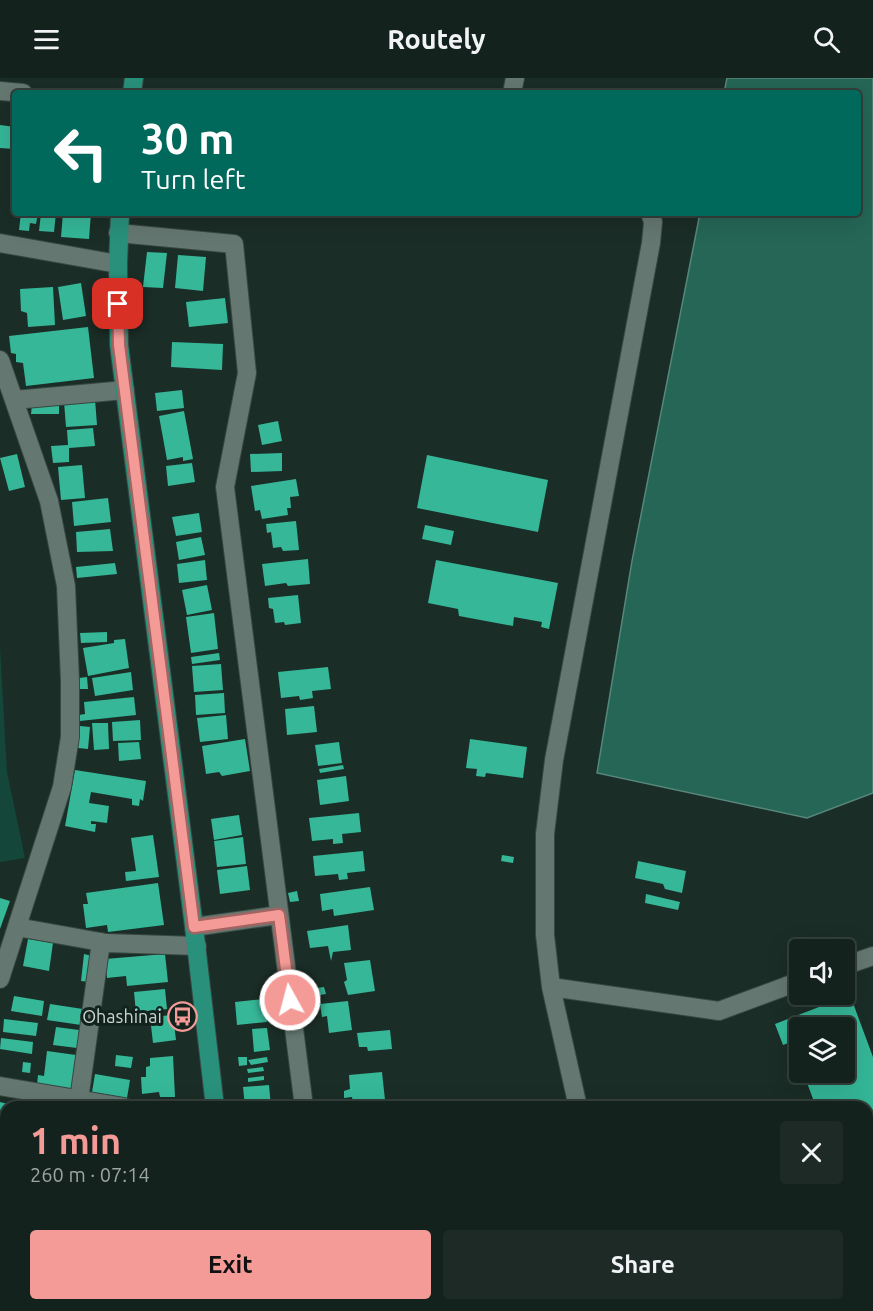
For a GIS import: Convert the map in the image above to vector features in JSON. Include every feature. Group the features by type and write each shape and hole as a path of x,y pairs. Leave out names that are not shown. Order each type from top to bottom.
{"main road":[{"path":"120,216 119,345 197,946 214,1101"}],"street":[{"path":"577,1101 551,987 545,935 544,834 554,760 651,243 653,222 651,216"},
{"path":"118,233 234,244 247,373 225,487 303,1101"},
{"path":"0,243 118,264"},
{"path":"0,360 49,501 64,576 70,681 70,737 62,787 0,979"},
{"path":"14,400 125,390"},
{"path":"194,927 279,915"},
{"path":"17,927 101,942 197,946"},
{"path":"78,1101 101,942"},
{"path":"855,962 873,956"},
{"path":"551,987 719,1011 789,985"},
{"path":"0,1086 69,1101"}],"shaded area":[{"path":"727,78 873,78 873,793 807,818 597,773 632,561 699,216 861,216 861,90 725,90"},
{"path":"0,647 7,772 25,858 0,862"}],"building":[{"path":"0,125 12,127 12,149 0,148"},
{"path":"21,216 37,216 36,224 30,223 29,231 19,230"},
{"path":"41,216 56,216 54,232 39,231"},
{"path":"63,216 91,216 89,239 61,237"},
{"path":"147,252 167,253 163,288 143,287"},
{"path":"178,255 206,257 203,291 175,288"},
{"path":"81,283 86,316 63,320 58,287"},
{"path":"53,287 55,325 28,327 27,313 21,311 20,289"},
{"path":"225,298 228,323 189,327 186,302"},
{"path":"88,327 94,378 26,386 23,363 16,362 16,354 11,353 9,336"},
{"path":"172,342 223,344 222,370 171,367"},
{"path":"182,390 184,408 157,411 155,393"},
{"path":"95,399 97,425 66,427 64,402"},
{"path":"59,404 59,414 31,414 32,405"},
{"path":"184,411 193,459 183,461 183,457 167,460 159,416"},
{"path":"278,421 282,441 262,445 258,425"},
{"path":"93,428 95,446 69,448 69,462 53,463 51,446 68,445 67,430"},
{"path":"282,453 282,471 251,472 250,454"},
{"path":"17,454 25,487 9,491 0,458"},
{"path":"427,455 548,480 538,532 417,508"},
{"path":"192,463 195,482 168,486 166,466"},
{"path":"82,465 85,498 61,500 58,467"},
{"path":"296,479 299,496 290,497 291,508 287,508 288,515 262,519 260,510 255,511 251,486"},
{"path":"108,498 111,522 74,526 72,502"},
{"path":"199,513 202,532 176,536 172,517"},
{"path":"296,521 299,550 283,551 281,547 273,548 271,532 267,533 266,524"},
{"path":"425,525 454,531 451,545 422,539"},
{"path":"110,529 113,551 77,552 76,532"},
{"path":"201,537 205,555 179,560 176,542"},
{"path":"308,559 310,584 288,586 286,583 265,586 262,564"},
{"path":"205,560 207,580 179,583 177,564"},
{"path":"436,560 558,583 549,629 541,627 542,622 514,617 513,626 459,616 458,609 428,603"},
{"path":"115,563 117,574 77,578 76,567"},
{"path":"207,585 212,610 187,615 182,590"},
{"path":"298,595 301,623 285,625 284,622 275,623 273,609 269,608 268,598"},
{"path":"214,613 218,649 191,653 186,617"},
{"path":"107,632 107,642 81,643 80,633"},
{"path":"125,639 129,668 88,676 83,648"},
{"path":"219,653 220,660 192,664 191,657"},
{"path":"221,664 223,690 194,692 192,666"},
{"path":"328,667 331,689 312,691 313,698 300,700 299,696 281,698 278,672"},
{"path":"131,672 133,690 95,696 92,678"},
{"path":"87,677 88,689 80,689 79,678"},
{"path":"224,693 225,713 196,715 195,695"},
{"path":"134,697 136,715 80,721 79,715 85,714 84,702"},
{"path":"314,706 317,732 287,735 285,709"},
{"path":"226,715 228,739 200,742 197,718"},
{"path":"140,720 141,740 113,741 112,722"},
{"path":"92,723 108,723 109,749 94,750"},
{"path":"80,726 90,727 88,749 78,748"},
{"path":"245,739 250,771 222,776 219,772 206,774 202,746"},
{"path":"470,739 527,747 523,778 486,773 485,777 476,776 477,769 466,768"},
{"path":"139,742 141,759 119,761 118,743"},
{"path":"339,742 342,763 318,766 315,745"},
{"path":"343,765 344,769 320,773 319,769"},
{"path":"75,770 146,781 143,801 140,799 139,806 132,805 132,799 91,792 89,803 109,806 107,823 91,821 91,824 96,824 95,832 65,826"},
{"path":"346,776 349,801 320,805 317,780"},
{"path":"359,813 361,832 342,834 343,843 333,844 333,839 312,841 309,818"},
{"path":"239,815 242,835 214,840 211,819"},
{"path":"153,835 159,877 126,881 125,872 136,871 131,838"},
{"path":"243,837 246,864 217,867 214,841"},
{"path":"363,851 365,871 347,873 348,879 339,880 338,874 315,876 313,856"},
{"path":"502,855 514,857 513,863 501,861"},
{"path":"638,861 686,871 682,893 665,889 663,884 635,878"},
{"path":"247,866 250,890 220,894 217,870"},
{"path":"158,883 164,925 108,932 107,925 86,928 83,904 88,904 86,893"},
{"path":"370,887 374,910 334,916 333,909 322,911 320,894"},
{"path":"297,891 299,901 290,902 288,893"},
{"path":"646,894 680,902 678,910 645,903"},
{"path":"0,898 10,901 0,929"},
{"path":"348,925 351,950 333,952 331,961 328,946 310,948 307,931"},
{"path":"28,939 53,943 49,971 23,966"},
{"path":"84,954 92,956 89,982 81,981"},
{"path":"165,954 168,982 127,986 126,976 107,978 105,959"},
{"path":"370,960 375,991 348,995 344,982 347,980 344,963"},
{"path":"324,987 326,994 302,998 301,990"},
{"path":"165,989 167,1009 136,1013 134,992"},
{"path":"14,996 44,1001 42,1016 11,1011"},
{"path":"264,999 267,1022 237,1025 235,1002"},
{"path":"348,1001 352,1030 329,1033 327,1016 322,1017 320,1004"},
{"path":"50,1004 83,1009 81,1025 47,1020"},
{"path":"824,1005 854,1005 873,1057 873,1101 814,1101 807,1083 855,1083 855,1017 793,1017"},
{"path":"173,1015 176,1040 153,1043 150,1017"},
{"path":"4,1019 38,1023 36,1036 3,1032"},
{"path":"789,1019 789,1043 783,1045 775,1024"},
{"path":"56,1027 79,1030 77,1048 53,1045"},
{"path":"267,1028 270,1050 254,1052 252,1029"},
{"path":"390,1030 392,1049 368,1051 367,1047 359,1047 357,1033"},
{"path":"1,1038 33,1042 32,1054 0,1049"},
{"path":"47,1051 76,1055 72,1090 37,1085 38,1075 44,1076"},
{"path":"116,1055 133,1057 131,1068 115,1066"},
{"path":"173,1056 175,1097 160,1097 159,1092 142,1094 141,1077 146,1077 146,1067 150,1066 150,1058"},
{"path":"238,1057 247,1057 247,1065 239,1066"},
{"path":"267,1057 268,1062 251,1065 248,1060"},
{"path":"23,1062 31,1063 30,1073 22,1072"},
{"path":"263,1067 264,1071 248,1073 247,1069"},
{"path":"382,1072 385,1100 353,1101 352,1097 344,1098 344,1091 350,1089 349,1075"},
{"path":"95,1074 130,1080 127,1098 92,1092"},
{"path":"264,1076 264,1080 248,1082 248,1078"},
{"path":"269,1085 270,1101 244,1101 243,1087"}],"place":[{"name":"Ohashinai","path":"183,1016"}],"route":[{"path":"118,304 119,345 194,927 279,915 290,1000"}]}
